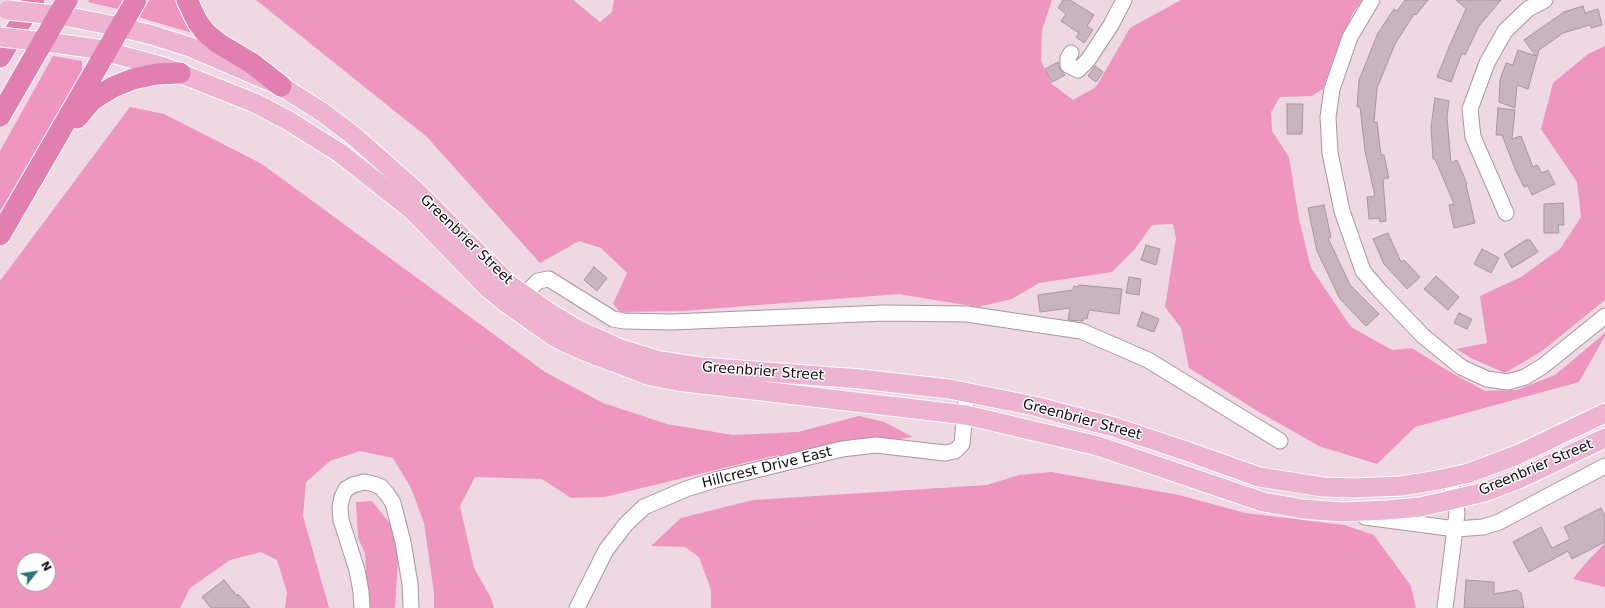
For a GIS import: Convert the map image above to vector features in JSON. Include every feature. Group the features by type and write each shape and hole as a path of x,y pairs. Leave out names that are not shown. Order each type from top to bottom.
{"highway":[{"path":"0,57 34,0"},
{"path":"0,235 53,140 136,0"},
{"path":"187,0 197,21 205,32 218,43 253,64 281,86"},
{"path":"0,116 66,8"},
{"path":"53,140 72,124 92,100 113,87 133,79 156,74 180,73"}],"main road":[{"name":"Greenbrier Street","path":"0,10 66,8 120,27 190,47 281,86 325,114 355,137 415,190 510,285 559,319 602,342 660,361 701,367 866,380 968,392 1034,406 1114,427 1186,450 1259,477 1287,483 1323,487 1354,488 1401,486 1469,473 1517,455 1605,413"},
{"name":"Greenbrier Street","path":"0,37 54,43 106,52 180,73 255,104 289,121 340,153 412,210 489,288 509,305 556,338 587,352 651,376 677,381 966,415 1098,446 1263,502 1303,509 1342,512 1420,507 1484,492 1519,479 1605,438"}],"street":[{"path":"1071,53 1068,58 1068,66 1078,70 1088,60 1111,25 1124,0"},
{"path":"1372,0 1350,37 1332,89 1328,117 1330,153 1342,211 1363,271 1422,336 1461,367 1487,379 1508,382 1525,377 1543,366 1605,316"},
{"path":"1506,213 1473,137 1470,109 1487,63 1505,31 1528,9 1545,0"},
{"path":"524,295 538,281 549,279 613,319 624,321 672,322 884,313 967,314 1081,331 1148,360 1280,441"},
{"name":"Hillcrest Drive East","path":"577,608 606,550 626,524 644,507 686,488 842,449 876,445 945,453 955,451 962,444 968,392"},
{"path":"1321,510 1456,529 1482,526 1499,522 1605,466"},
{"path":"1445,608 1457,513 1449,477"},
{"path":"362,608 357,570 341,520 340,507 342,497 346,489 364,482 381,487 393,503 403,542 410,584 411,608"}],"shaded area":[{"path":"89,0 127,0 122,10 88,2"},
{"path":"150,0 178,0 196,34 138,17"},
{"path":"256,0 573,0 600,22 612,12 614,0 1052,0 1042,30 1041,61 1052,84 1073,100 1096,87 1130,28 1181,0 1362,0 1353,13 1334,57 1323,89 1312,96 1280,97 1271,112 1272,131 1289,157 1299,219 1311,268 1351,327 1392,350 1412,348 1450,372 1485,391 1517,390 1555,375 1605,333 1605,336 1579,382 1415,427 1377,464 1319,446 1259,412 1189,368 1181,328 1165,307 1176,238 1173,224 1152,225 1135,249 1112,272 1039,283 1012,299 978,307 899,294 683,311 620,312 613,304 627,273 601,248 579,241 540,263 427,137"},
{"path":"1605,46 1605,300 1542,351 1505,373 1471,358 1456,349 1487,343 1480,296 1521,277 1560,249 1581,217 1577,182 1541,129 1553,83 1588,54"},
{"path":"53,56 82,61 82,70 74,91 0,212 0,151"},
{"path":"130,107 164,114 262,164 545,372 603,403 667,424 733,435 798,432 859,416 884,422 913,437 773,456 605,497 571,498 542,479 475,477 460,506 474,568 491,598 494,608 434,608 434,593 424,523 411,488 393,458 360,451 330,461 306,482 303,516 329,608 285,608 287,592 277,560 261,552 230,560 190,588 180,608 0,608 0,281"},
{"path":"1051,472 1179,495 1245,513 1344,525 1374,535 1411,586 1416,608 711,608 711,590 699,557 685,547 651,546 681,518 753,500 987,485 1019,475"},
{"path":"372,501 392,526 398,560 395,608 368,608 365,553 358,538 356,502"},
{"path":"1605,543 1605,587 1573,579 1584,565"}],"building":[{"path":"1063,0 1070,0 1094,15 1087,26 1093,30 1084,43 1076,37 1079,33 1061,21 1066,14 1058,8"},
{"path":"1405,0 1428,0 1416,15 1414,14 1395,44 1377,88 1374,122 1377,122 1381,155 1384,155 1389,178 1383,179 1386,221 1380,222 1379,218 1369,219 1367,197 1375,196 1365,151 1360,107 1357,107 1359,80 1378,33 1394,9 1397,11"},
{"path":"1456,0 1501,0 1479,26 1465,55 1462,53 1451,82 1437,77 1466,9"},
{"path":"1583,6 1585,13 1598,9 1602,25 1591,28 1590,25 1563,33 1539,50 1528,89 1517,85 1515,108 1499,102 1500,80 1506,63 1513,65 1518,50 1536,56 1524,40 1564,12"},
{"path":"1058,62 1060,69 1065,75 1052,82 1045,69"},
{"path":"1095,66 1103,72 1096,82 1088,76"},
{"path":"1435,98 1449,101 1447,117 1451,163 1457,160 1467,184 1475,223 1454,228 1449,205 1454,204 1435,159 1433,159 1431,127"},
{"path":"1287,104 1303,104 1302,134 1287,134"},
{"path":"1498,108 1515,110 1512,139 1521,136 1533,167 1537,165 1542,173 1548,170 1555,184 1532,195 1528,186 1524,187 1502,135 1496,135"},
{"path":"1563,203 1564,225 1558,225 1559,233 1544,233 1544,204"},
{"path":"1324,205 1331,237 1328,238 1350,285 1379,314 1366,326 1340,299 1317,251 1308,208"},
{"path":"1388,233 1401,262 1404,260 1420,277 1407,289 1384,264 1373,239"},
{"path":"1526,240 1530,240 1538,252 1512,268 1504,254"},
{"path":"1146,245 1160,249 1156,265 1141,260"},
{"path":"1482,249 1499,258 1491,273 1474,264"},
{"path":"594,267 607,278 597,291 584,280"},
{"path":"1436,276 1459,297 1448,310 1424,289"},
{"path":"1129,277 1141,279 1139,295 1126,293"},
{"path":"1079,285 1122,289 1119,314 1089,310 1087,319 1083,318 1083,321 1078,321 1068,320 1070,308 1040,312 1038,295 1073,290 1074,286 1078,287"},
{"path":"1142,312 1159,319 1154,332 1137,326"},
{"path":"1459,313 1472,319 1467,329 1454,323"},
{"path":"1601,508 1605,516 1605,542 1572,559 1568,551 1529,572 1513,542 1541,527 1552,548 1570,539 1564,527"},
{"path":"224,580 237,596 238,594 250,608 211,608 202,597"},
{"path":"1466,580 1494,582 1494,594 1517,590 1521,593 1524,608 1464,608"}]}
